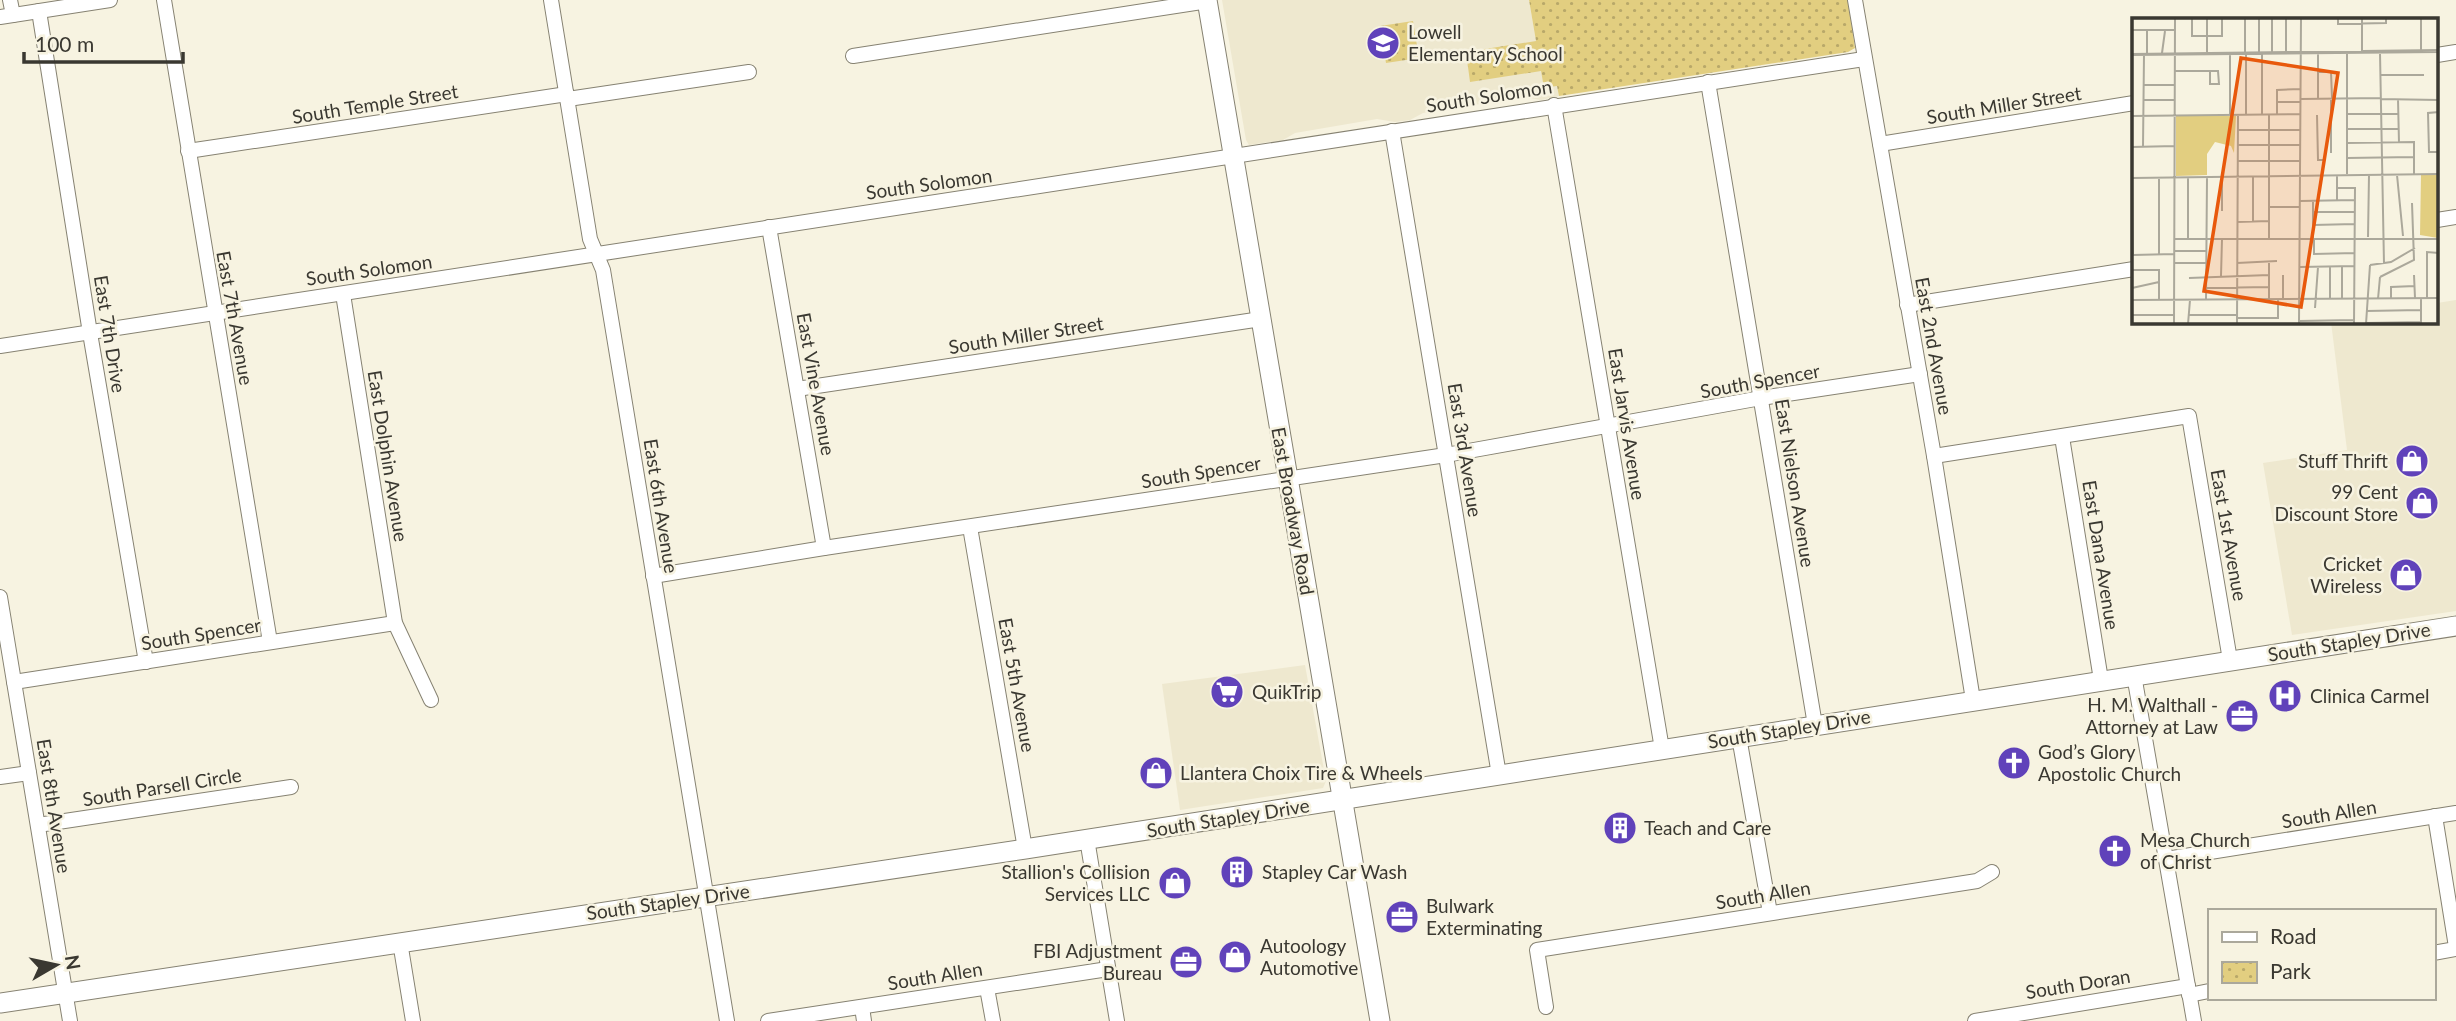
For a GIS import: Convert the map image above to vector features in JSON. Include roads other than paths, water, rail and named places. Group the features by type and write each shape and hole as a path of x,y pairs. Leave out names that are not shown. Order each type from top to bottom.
{"main road":[{"name":"East Broadway Road","path":"1207,1 1380,1021"},
{"name":"South Stapley Drive","path":"0,1003 1025,849 2456,626"}],"street":[{"path":"8,10 39,11 110,0"},
{"name":"East 7th Avenue","path":"164,0 270,642"},
{"name":"East 6th Avenue","path":"551,0 590,239 603,270 727,1021"},
{"name":"East 2nd Avenue","path":"1855,0 1973,700"},
{"path":"853,56 1207,1"},
{"name":"East 7th Drive","path":"39,11 146,662"},
{"path":"2438,55 2456,52"},
{"name":"South Solomon","path":"0,346 1864,59"},
{"name":"South Temple Street","path":"188,151 749,72"},
{"name":"East Nielson Avenue","path":"1708,82 1815,725"},
{"name":"South Miller Street","path":"1880,144 2132,103"},
{"name":"East Jarvis Avenue","path":"1554,105 1662,749"},
{"name":"East 3rd Avenue","path":"1392,131 1499,775"},
{"path":"2438,220 2456,217"},
{"name":"East Vine Avenue","path":"769,227 824,548"},
{"path":"1907,305 2132,269"},
{"name":"East Dolphin Avenue","path":"343,294 395,623 431,700"},
{"name":"South Miller Street","path":"797,389 1261,319"},
{"name":"South Spencer","path":"653,576 1446,455 1608,428 1762,398 1920,374"},
{"name":"East 1st Avenue","path":"2062,437 2189,416 2231,660"},
{"path":"1934,457 2062,437"},
{"name":"East Dana Avenue","path":"2062,437 2101,680"},
{"name":"East 5th Avenue","path":"970,527 1025,849"},
{"name":"East 8th Avenue","path":"0,597 3,635 14,682 70,1021"},
{"name":"South Spencer","path":"14,682 395,623"},
{"path":"2134,675 2194,1021"},
{"path":"1739,737 1770,914"},
{"path":"0,778 29,773"},
{"name":"South Parsell Circle","path":"38,825 291,787"},
{"name":"South Allen","path":"2166,859 2456,813"},
{"path":"2435,817 2456,948 2435,953"},
{"path":"1087,839 1116,1021"},
{"name":"South Allen","path":"1546,1007 1537,950 1977,881 1992,872"},
{"path":"400,942 413,1021"},
{"name":"South Allen","path":"768,1021 863,1014 987,988 1108,969"},
{"path":"987,988 993,1021"},
{"name":"South Doran","path":"1975,1021 2188,990 2208,991"}],"place":[{"name":"Lowell Elementary School","path":"1383,43"},
{"name":"Stuff Thrift","path":"2412,461"},
{"name":"99 Cent Discount Store","path":"2422,503"},
{"name":"Cricket Wireless","path":"2406,575"},
{"name":"QuikTrip","path":"1227,692"},
{"name":"Clinica Carmel","path":"2285,696"},
{"name":"H. M. Walthall - Attorney at Law","path":"2242,716"},
{"name":"God’s Glory Apostolic Church","path":"2014,763"},
{"name":"Llantera Choix Tire & Wheels","path":"1156,773"},
{"name":"Teach and Care","path":"1620,828"},
{"name":"Mesa Church of Christ","path":"2115,851"},
{"name":"Stapley Car Wash","path":"1237,872"},
{"name":"Stallion's Collision Services LLC","path":"1175,883"},
{"name":"Bulwark Exterminating","path":"1402,917"},
{"name":"Autoology Automotive","path":"1235,957"},
{"name":"FBI Adjustment Bureau","path":"1186,962"}]}
